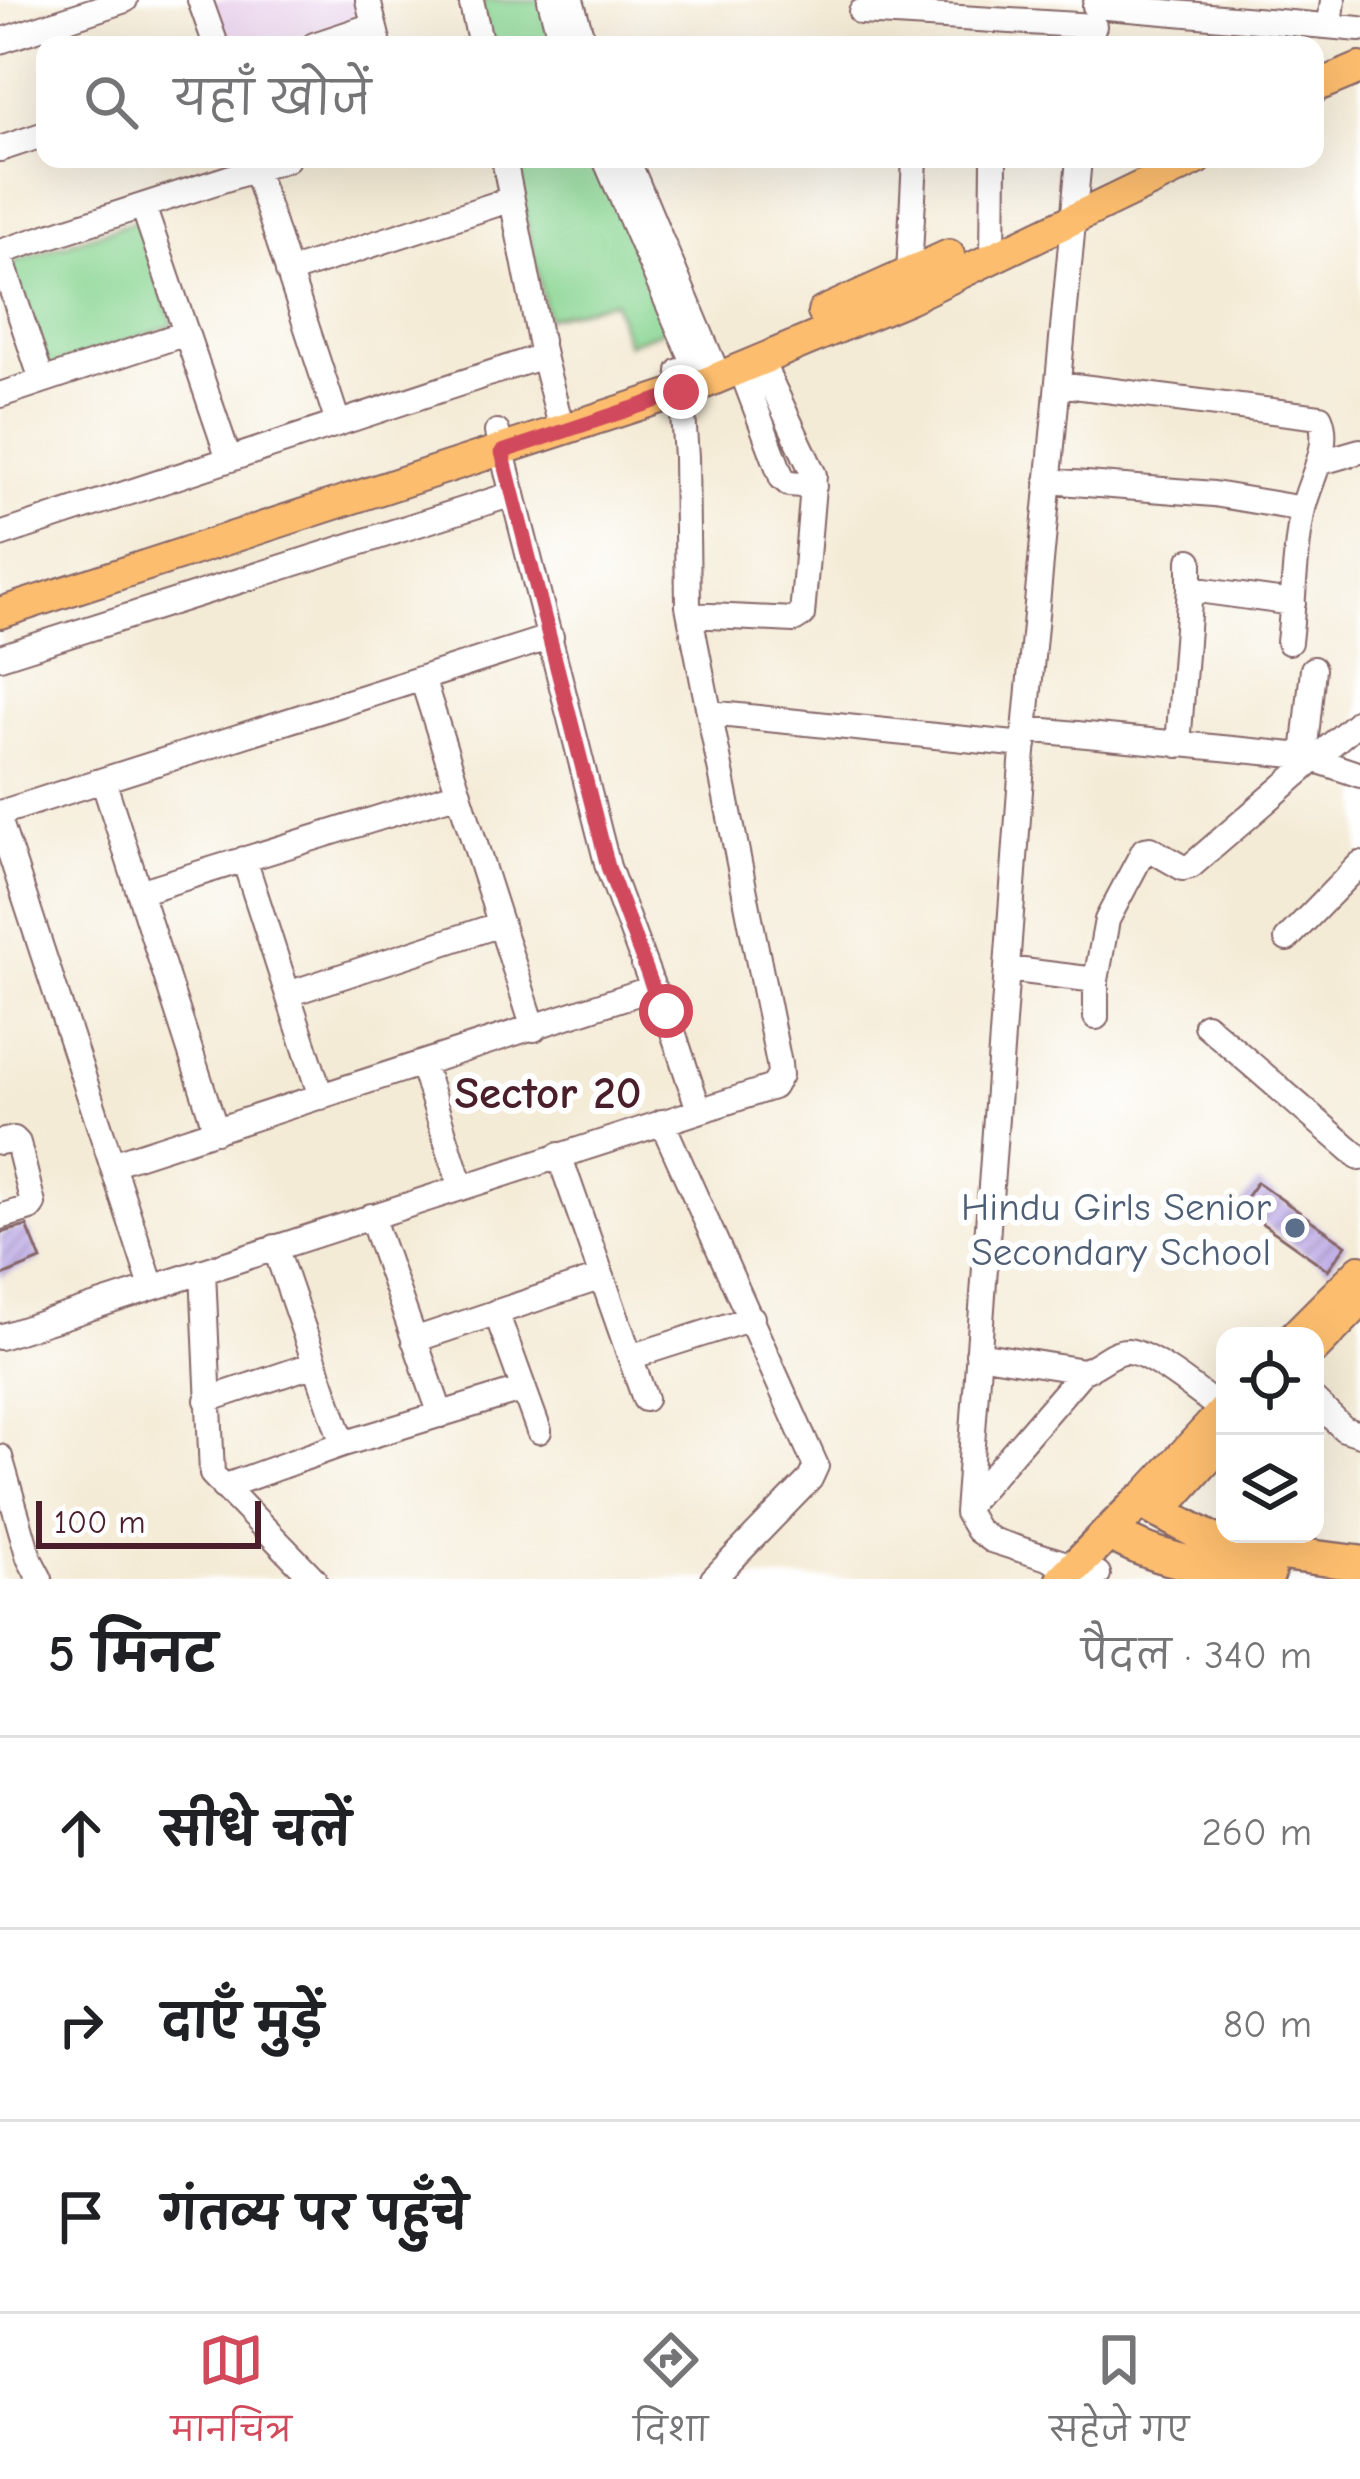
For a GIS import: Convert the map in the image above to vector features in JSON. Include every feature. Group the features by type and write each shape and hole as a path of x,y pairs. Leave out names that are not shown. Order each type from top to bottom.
{"highway":[{"path":"1082,1574 1150,1507 1237,1548 1360,1563"},
{"path":"1119,1539 1166,1558 1305,1579"}],"main road":[{"path":"1324,83 1360,68"},
{"path":"1324,101 1360,86"},
{"path":"1074,208 1140,168"},
{"path":"0,613 711,372 909,298 993,246 1175,168"},
{"path":"711,372 909,274 993,246"},
{"path":"0,592 499,442"},
{"path":"1303,1327 1360,1270"},
{"path":"1324,1339 1360,1302"},
{"path":"1150,1507 1216,1429"}],"street":[{"path":"0,40 125,0"},
{"path":"200,0 213,36"},
{"path":"471,0 479,36"},
{"path":"550,0 560,36"},
{"path":"571,0 581,36"},
{"path":"1330,26 1333,0"},
{"path":"861,12 1094,19 1178,6 1360,29"},
{"path":"339,36 374,23"},
{"path":"0,149 36,137"},
{"path":"42,380 0,253 260,168"},
{"path":"506,168 559,421"},
{"path":"609,168 711,372 813,472 801,617 690,615"},
{"path":"0,1336 773,1087 780,1075 690,615 686,458 711,372 631,168"},
{"path":"909,274 915,168"},
{"path":"993,246 994,168"},
{"path":"1078,168 1025,737 968,1504 970,1521 991,1540 1082,1574"},
{"path":"254,170 338,423"},
{"path":"289,272 512,199"},
{"path":"143,206 229,459"},
{"path":"0,394 186,332"},
{"path":"0,535 543,356"},
{"path":"1058,384 1320,417 1324,426 1303,509 1288,643"},
{"path":"499,442 608,867 666,1011 699,1110"},
{"path":"1318,464 1359,453"},
{"path":"1048,481 1214,494 1303,509"},
{"path":"0,657 513,494"},
{"path":"1178,745 1190,561"},
{"path":"1190,589 1293,603"},
{"path":"0,812 551,637"},
{"path":"1308,758 1313,669"},
{"path":"422,678 534,1029"},
{"path":"709,712 1178,745 1308,758 1360,775"},
{"path":"1096,1017 1096,980 1111,911 1144,850 1189,867 1308,758 1360,720"},
{"path":"103,780 216,1131"},
{"path":"139,892 459,793"},
{"path":"0,823 152,1287"},
{"path":"244,859 321,1097"},
{"path":"1287,939 1360,864"},
{"path":"288,994 501,924"},
{"path":"1007,969 1096,980"},
{"path":"112,1164 653,988"},
{"path":"1206,1024 1360,1158"},
{"path":"422,1064 461,1187"},
{"path":"662,1122 816,1462 816,1470 712,1579"},
{"path":"0,1142 14,1139 18,1143 33,1204 0,1217"},
{"path":"559,1156 645,1399"},
{"path":"371,1216 441,1414"},
{"path":"275,1247 343,1444"},
{"path":"203,1270 212,1474 314,1579"},
{"path":"415,1340 602,1277"},
{"path":"496,1312 539,1431"},
{"path":"630,1357 752,1318"},
{"path":"978,1354 1083,1371 1120,1352 1132,1351 1186,1383 1216,1412"},
{"path":"207,1400 315,1364"},
{"path":"968,1504 1083,1371"},
{"path":"223,1487 343,1444 524,1389"},
{"path":"1324,1409 1344,1429 1360,1434"},
{"path":"0,1456 29,1558 40,1579"}],"shaded area":[{"path":"212,0 357,0 361,17 303,36 224,36"}],"green space":[{"path":"480,0 545,0 554,36 487,36"},
{"path":"515,168 606,168 670,328 627,344 614,301 547,318"},
{"path":"138,220 174,325 46,368 10,263"}],"building":[{"path":"1257,1182 1346,1245 1328,1270 1239,1207"},
{"path":"27,1226 41,1260 0,1277 0,1233"}],"place":[{"name":"Hindu Girls Senior Secondary School","path":"1295,1228"}],"district":[{"name":"Sector 20","path":"548,1092"}],"route":[{"path":"666,1011 608,867 502,452 681,392"}]}
